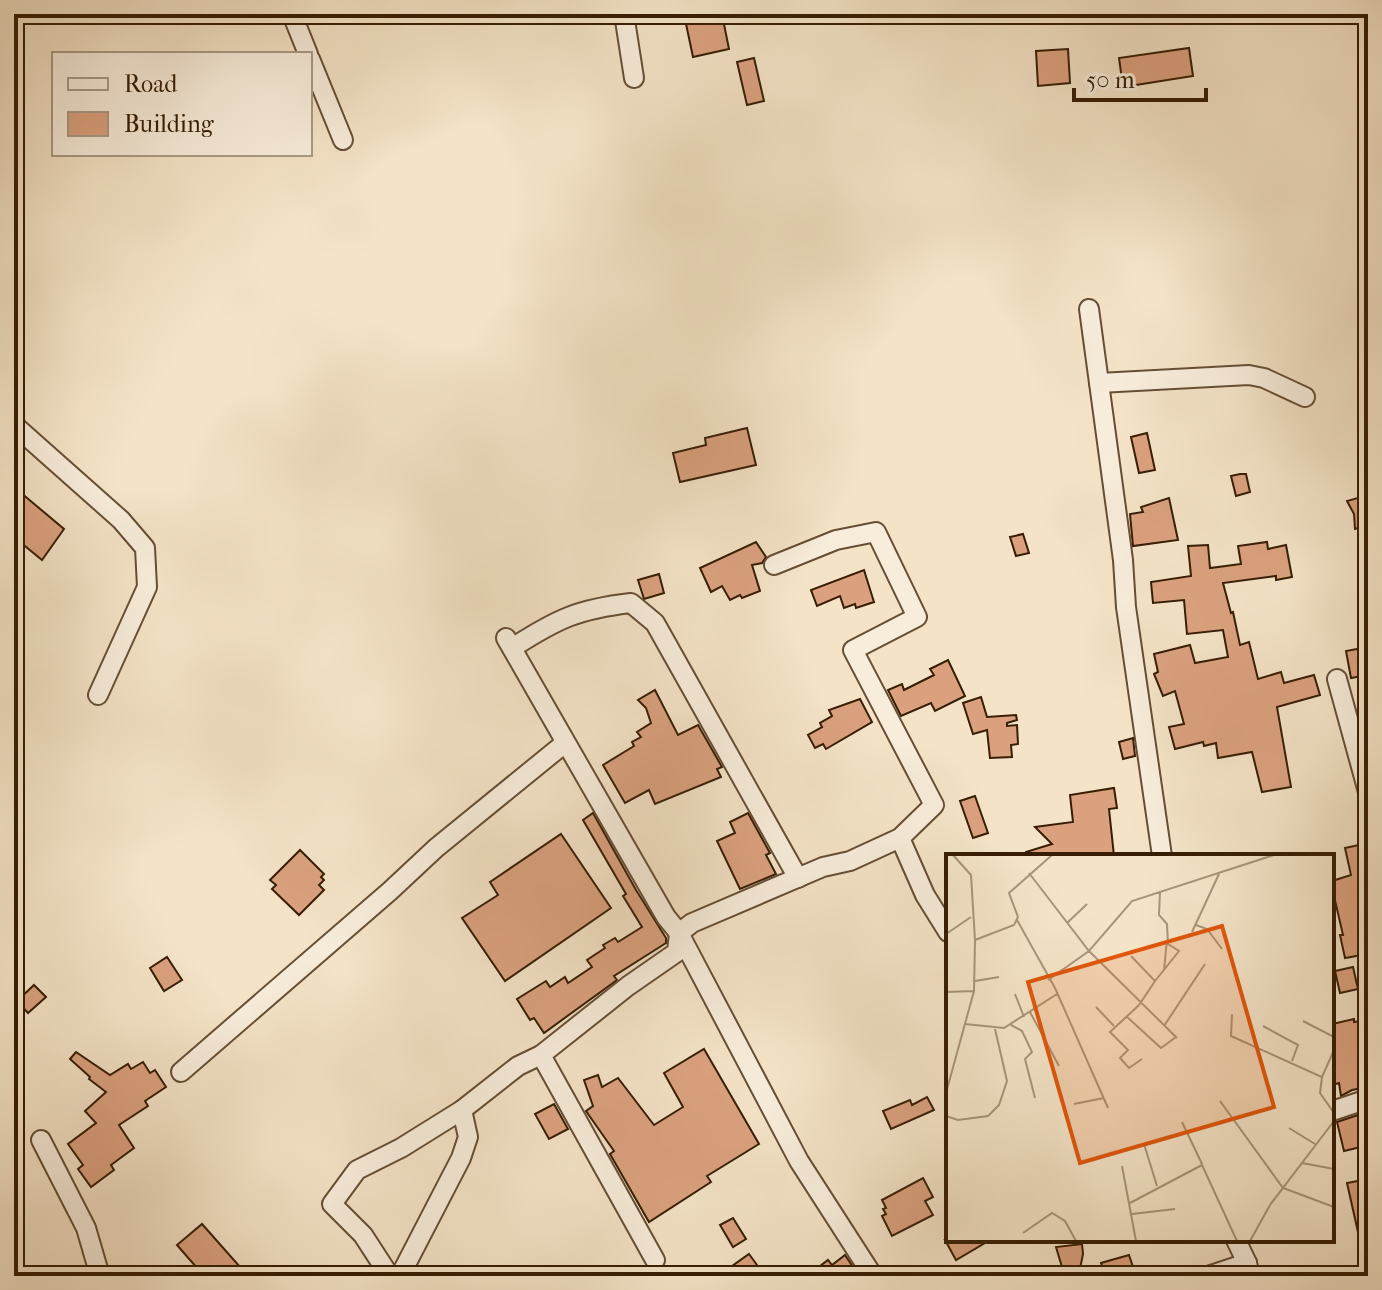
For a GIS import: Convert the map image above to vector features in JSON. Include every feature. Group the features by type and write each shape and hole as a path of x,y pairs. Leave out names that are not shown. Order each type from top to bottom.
{"street":[{"path":"292,14 307,52"},
{"path":"624,14 634,78"},
{"path":"312,63 343,140"},
{"path":"1089,309 1123,560 1126,607 1162,854"},
{"path":"1099,383 1249,375 1264,378 1305,397"},
{"path":"14,425 121,520 145,548 147,587 98,695"},
{"path":"386,1276 387,1272 363,1235 332,1204 357,1170 401,1148 462,1110 518,1066 541,1055 628,986 677,952 679,933 692,923 900,838 934,805 853,650 917,617 876,532 836,540 774,565"},
{"path":"798,878 655,623 631,603 596,607 553,621 509,643 666,917 679,933 799,1161 873,1276"},
{"path":"1337,679 1368,792"},
{"path":"181,1072 436,848 565,743"},
{"path":"900,838 925,895 946,929"},
{"path":"541,1055 655,1260"},
{"path":"1334,1110 1368,1099"},
{"path":"400,1276 461,1158 468,1137 462,1110"},
{"path":"41,1140 86,1228 100,1276"},
{"path":"1208,1276 1248,1270 1237,1242"}],"building":[{"path":"722,14 729,49 693,57 685,19"},
{"path":"1189,48 1193,76 1123,87 1119,58"},
{"path":"1068,49 1070,83 1038,86 1036,51"},
{"path":"754,58 764,101 747,105 737,62"},
{"path":"747,428 756,465 680,482 673,453 706,445 705,438"},
{"path":"1147,433 1155,470 1139,473 1131,437"},
{"path":"1246,474 1250,492 1236,496 1231,476"},
{"path":"14,487 64,529 42,560 14,537"},
{"path":"1368,495 1368,525 1355,529 1354,514 1347,501"},
{"path":"1169,498 1178,540 1133,546 1130,514 1143,512 1141,507"},
{"path":"1023,534 1029,553 1016,556 1010,537"},
{"path":"756,542 766,557 762,563 752,565 760,591 730,600 722,586 711,592 700,568"},
{"path":"1267,542 1268,549 1286,545 1292,577 1223,583 1240,645 1249,642 1258,679 1281,672 1284,683 1314,675 1320,695 1277,707 1291,787 1262,792 1252,752 1218,758 1216,743 1204,746 1203,742 1175,749 1169,727 1184,724 1175,691 1163,696 1154,674 1158,672 1154,654 1190,645 1195,663 1228,657 1223,630 1187,634 1184,600 1153,603 1151,582 1191,576 1188,546 1208,545 1210,568 1241,564 1238,546"},
{"path":"864,570 874,602 844,608 840,596 817,606 811,590"},
{"path":"659,574 664,593 644,599 638,580"},
{"path":"1368,647 1368,675 1351,678 1346,651"},
{"path":"948,660 965,696 935,711 931,703 901,716 888,690 902,684 904,690 934,675 930,669"},
{"path":"655,690 678,735 698,725 722,767 717,769 721,777 655,804 649,790 625,803 603,765 634,746 632,742 641,737 637,732 651,723 646,708 638,700"},
{"path":"981,697 987,717 1016,715 1017,720 1007,723 1007,726 1017,725 1018,744 1011,745 1012,757 990,758 987,730 973,734 963,703"},
{"path":"860,699 872,722 826,749 823,744 815,748 808,735 822,727 820,723 832,716 829,710"},
{"path":"1133,738 1135,756 1123,759 1119,742"},
{"path":"1114,788 1117,808 1109,809 1114,854 1026,854 1052,844 1035,827 1073,822 1070,795"},
{"path":"975,796 988,833 973,838 960,801"},
{"path":"593,813 666,938 666,943 614,976 617,980 544,1033 534,1018 530,1020 517,999 546,981 550,987 565,977 568,983 592,967 587,960 605,948 603,945 615,938 618,942 642,927 583,820"},
{"path":"748,813 770,853 766,855 776,874 740,889 717,841 735,833 730,822"},
{"path":"561,834 611,908 505,981 462,918 498,895 490,882"},
{"path":"1368,843 1368,954 1345,958 1334,880 1351,875 1345,848"},
{"path":"300,850 324,874 321,877 324,880 319,885 324,890 299,915 272,889 276,885 270,880"},
{"path":"167,957 182,980 164,991 150,968"},
{"path":"1353,967 1358,989 1340,993 1335,971"},
{"path":"34,985 46,997 28,1013 17,1001"},
{"path":"1354,1019 1354,1022 1368,1020 1368,1087 1341,1096 1339,1083 1334,1084 1334,1024"},
{"path":"704,1049 759,1144 707,1176 711,1182 649,1222 610,1154 614,1151 586,1111 593,1106 584,1080 598,1075 602,1087 618,1078 654,1125 683,1107 664,1073"},
{"path":"76,1052 110,1075 128,1064 131,1069 143,1062 150,1073 155,1070 166,1087 145,1101 148,1106 119,1125 134,1148 111,1165 114,1170 91,1187 78,1169 83,1165 68,1144 96,1123 85,1111 106,1092 70,1059"},
{"path":"927,1097 934,1110 891,1129 883,1111 910,1100 912,1105"},
{"path":"554,1104 568,1129 549,1139 535,1114"},
{"path":"1358,1115 1365,1146 1344,1151 1337,1122"},
{"path":"923,1178 933,1197 925,1201 933,1215 892,1236 882,1216 886,1214 883,1209 886,1208 882,1200"},
{"path":"1368,1179 1368,1250 1362,1250 1347,1183"},
{"path":"733,1218 746,1239 733,1247 720,1225"},
{"path":"202,1224 248,1276 204,1276 177,1245"},
{"path":"946,1242 987,1242 956,1260"},
{"path":"1082,1244 1080,1269 1062,1267 1056,1247"},
{"path":"749,1254 757,1265 743,1276 718,1276"},
{"path":"845,1255 859,1276 807,1276 828,1260 832,1265"},
{"path":"1129,1255 1136,1276 1106,1276 1101,1263"}]}
